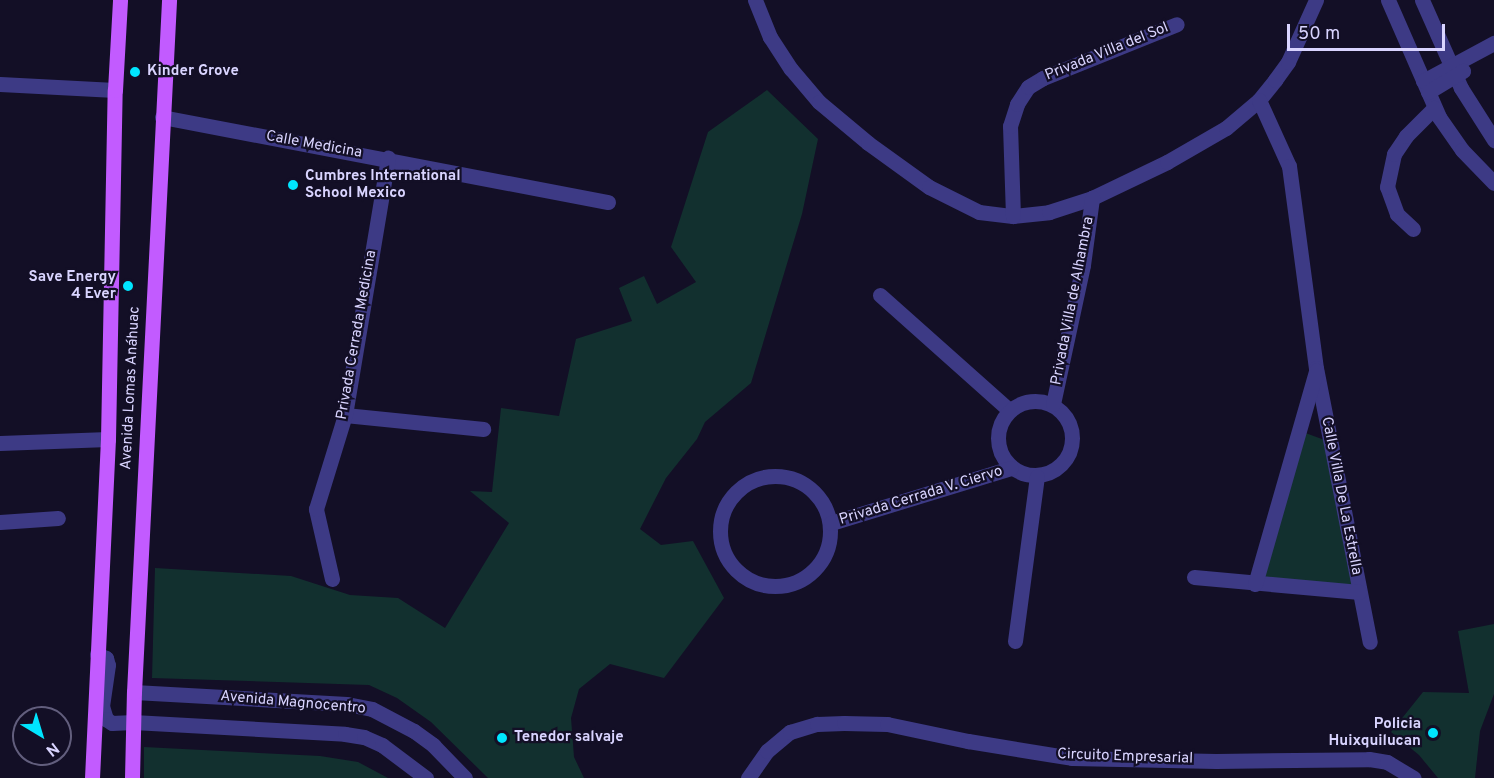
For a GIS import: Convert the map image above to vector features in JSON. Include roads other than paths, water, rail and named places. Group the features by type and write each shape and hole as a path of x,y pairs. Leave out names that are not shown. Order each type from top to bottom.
{"main road":[{"name":"Avenida Lomas Anáhuac","path":"92,778 108,439 115,90 120,0"},
{"name":"Avenida Lomas Anáhuac","path":"132,778 134,692 169,0"}],"street":[{"path":"755,0 770,37 791,69 819,102 868,143 929,187 979,212 1013,216 1049,212 1092,198 1167,162 1226,128 1259,100 1288,62 1316,0"},
{"path":"1388,0 1434,108 1462,150 1494,183"},
{"path":"1422,0 1453,71 1479,120 1494,140"},
{"name":"Privada Villa del Sol","path":"1013,216 1010,126 1017,104 1028,87 1043,78 1177,24"},
{"path":"1453,71 1494,43"},
{"path":"1425,86 1494,53"},
{"path":"0,84 115,90"},
{"name":"Calle Villa De La Estrella","path":"1194,577 1359,592 1316,368 1289,166 1259,100"},
{"path":"1413,229 1397,214 1387,187 1394,154 1406,136 1434,108"},
{"name":"Calle Medicina","path":"162,117 388,158 608,202"},
{"name":"Privada Cerrada Medicina","path":"332,579 316,509 345,415 388,158"},
{"name":"Privada Villa de Alhambra","path":"1053,404 1083,265 1092,198"},
{"path":"880,295 1009,410"},
{"name":"Calle Villa De La Estrella","path":"1255,584 1316,368"},
{"path":"1030,400 1053,404 1068,417 1074,436 1069,455 1056,470 1037,476 1023,475 1011,468 998,450 998,429 1009,410 1030,400"},
{"path":"345,415 483,429"},
{"path":"0,443 108,439"},
{"name":"Privada Cerrada V. Ciervo","path":"831,523 1011,468"},
{"name":"Privada Cerrada V. Ciervo","path":"768,475 797,479 820,496 831,523 827,552 809,575 783,587 753,583 730,565 720,538 723,510 741,486 768,475"},
{"path":"1015,641 1037,476"},
{"path":"0,522 58,518"},
{"path":"1359,592 1370,642"},
{"name":"Avenida Magnocentro","path":"98,654 105,658 108,666 102,706 106,719 119,725 133,722 364,737 399,755 426,778"},
{"name":"Avenida Magnocentro","path":"134,692 347,704 372,709 394,719 424,738 465,778"},
{"name":"Circuito Empresarial","path":"748,778 767,751 790,732 817,724 844,723 887,724 968,741 1072,758 1216,761 1370,759 1387,762 1414,778"}],"place":[{"name":"Kinder Grove","path":"135,72"},
{"name":"Cumbres International School Mexico","path":"293,185"},
{"name":"Save Energy 4 Ever","path":"128,286"},
{"name":"Policia Huixquilucan","path":"1433,733"},
{"name":"Tenedor salvaje","path":"502,738"}]}
